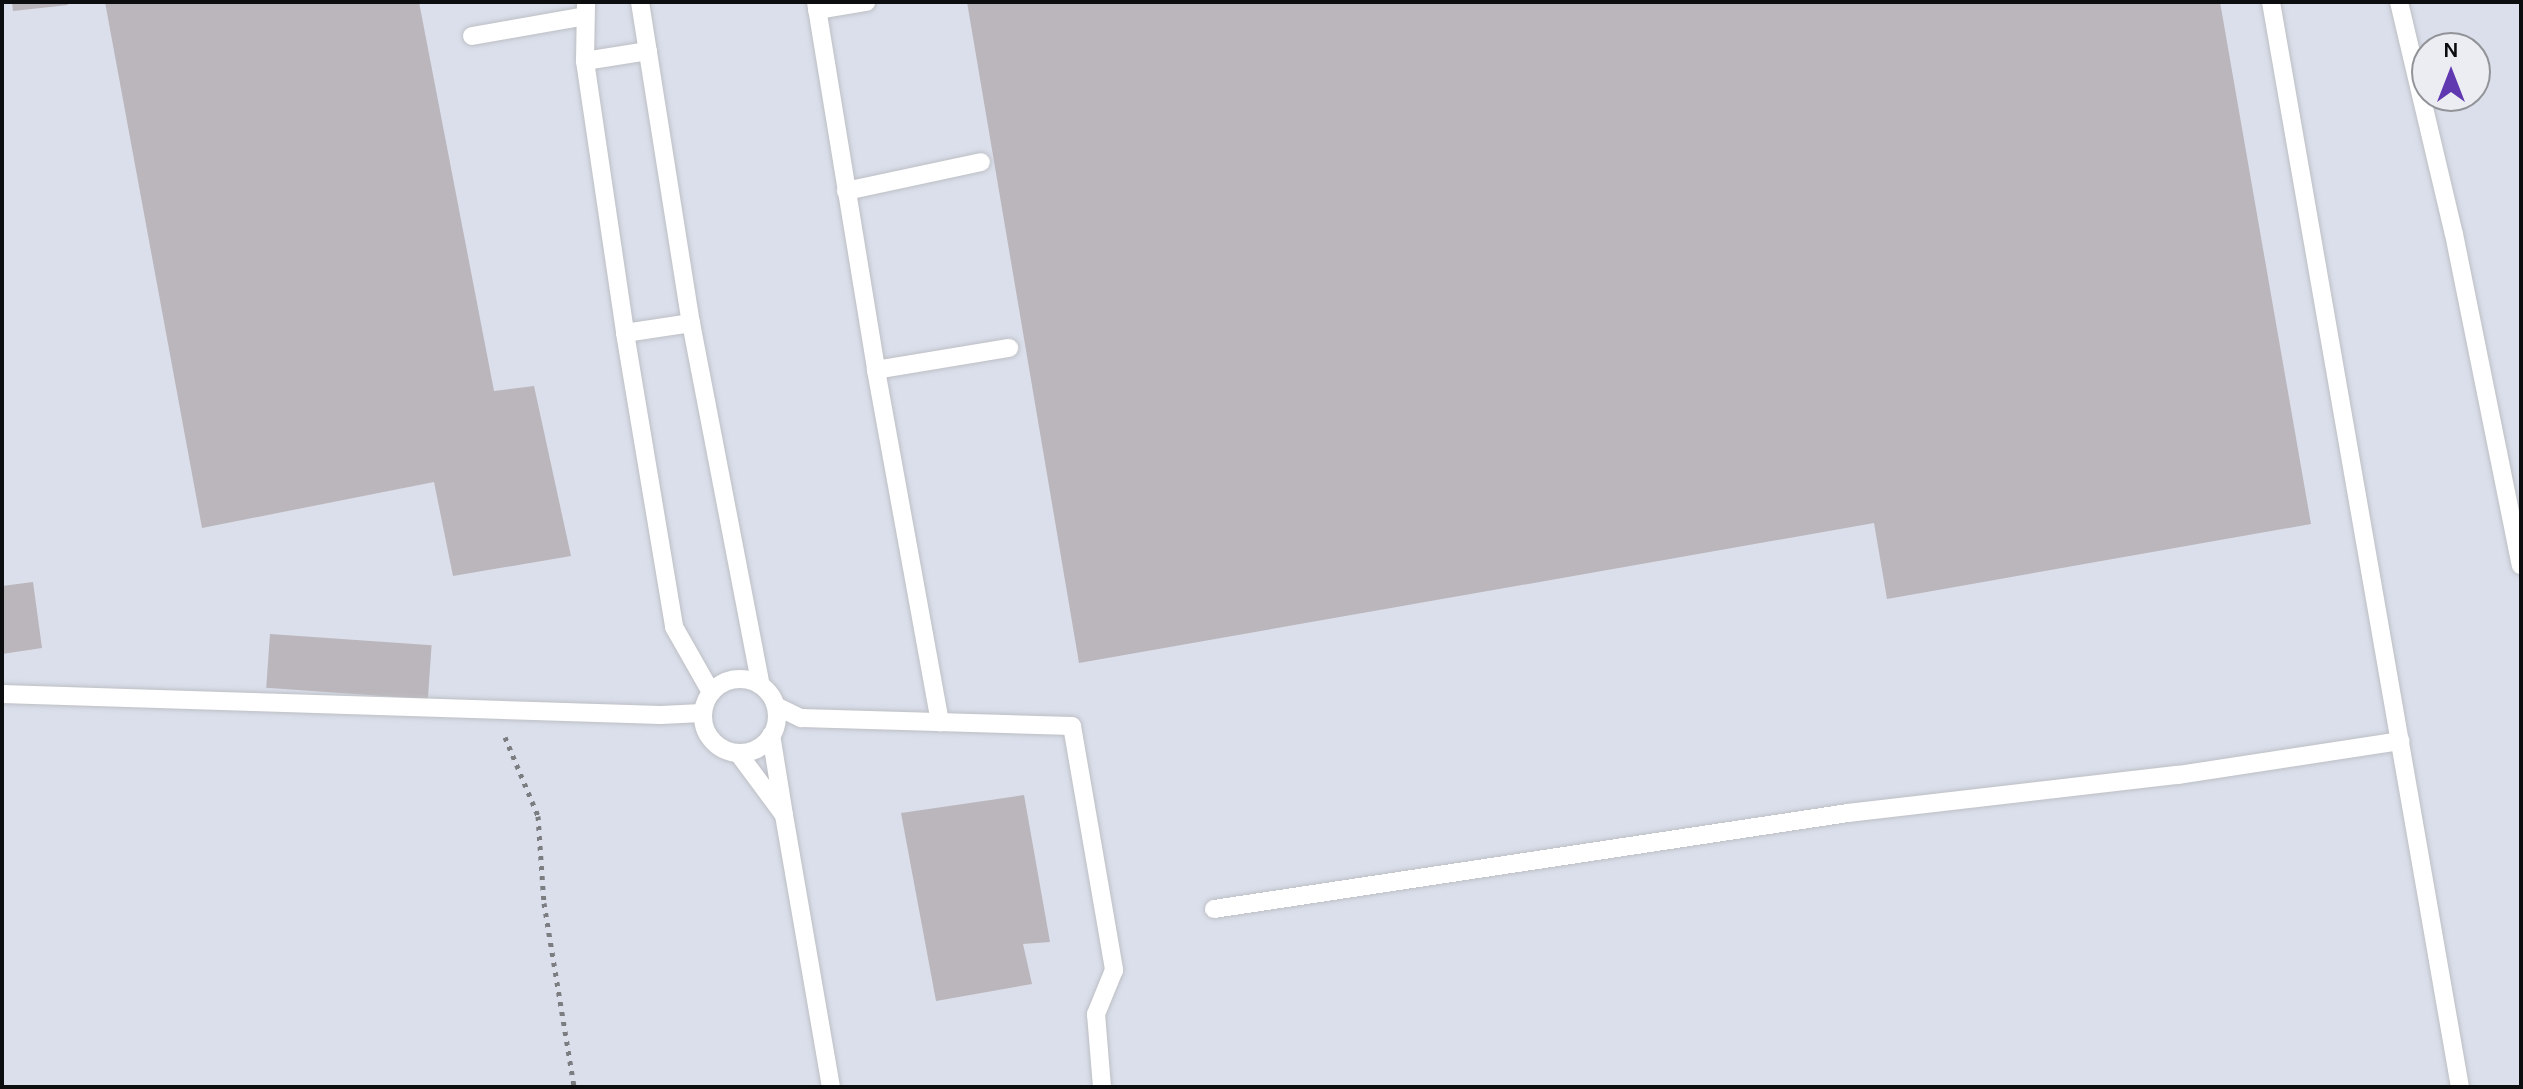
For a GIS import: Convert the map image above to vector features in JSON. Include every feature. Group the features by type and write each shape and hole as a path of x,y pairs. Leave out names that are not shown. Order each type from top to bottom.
{"lane":[{"path":"640,2 691,323 761,685 776,706 801,718 1072,726 1114,970 1096,1014 1102,1087"},
{"path":"866,2 816,6 876,370 940,722"},
{"path":"2271,2 2460,1087"},
{"path":"2399,2 2454,234 2521,565"},
{"path":"472,36 586,9 585,61 625,333 674,627 711,692"},
{"path":"585,61 648,51"},
{"path":"846,191 981,162"},
{"path":"625,333 691,323"},
{"path":"876,370 1009,348"},
{"path":"738,679 750,628"},
{"path":"761,685 738,679 725,681 711,692 702,713 710,739 721,748 738,753 763,745 776,724 776,706"},
{"path":"2,694 494,710 702,713"},
{"path":"771,735 831,1087"},
{"path":"1214,909 1848,813 2225,769 2400,741"},
{"path":"738,753 784,815"}],"path":[{"path":"494,710 538,816 544,903 574,1087"}],"shaded area":[{"path":"2,2 2521,2 2521,1087 2,1087"}],"building":[{"path":"12,2 67,2 68,5 13,11"},
{"path":"105,2 419,2 494,391 534,386 571,556 453,576 434,482 202,528"},
{"path":"967,2 2220,2 2311,524 1887,599 1874,523 1079,663"},
{"path":"33,582 42,648 2,654 2,586"},
{"path":"270,634 432,645 428,699 266,688"},
{"path":"1024,795 1050,942 1023,944 1032,984 936,1001 901,813"}]}
